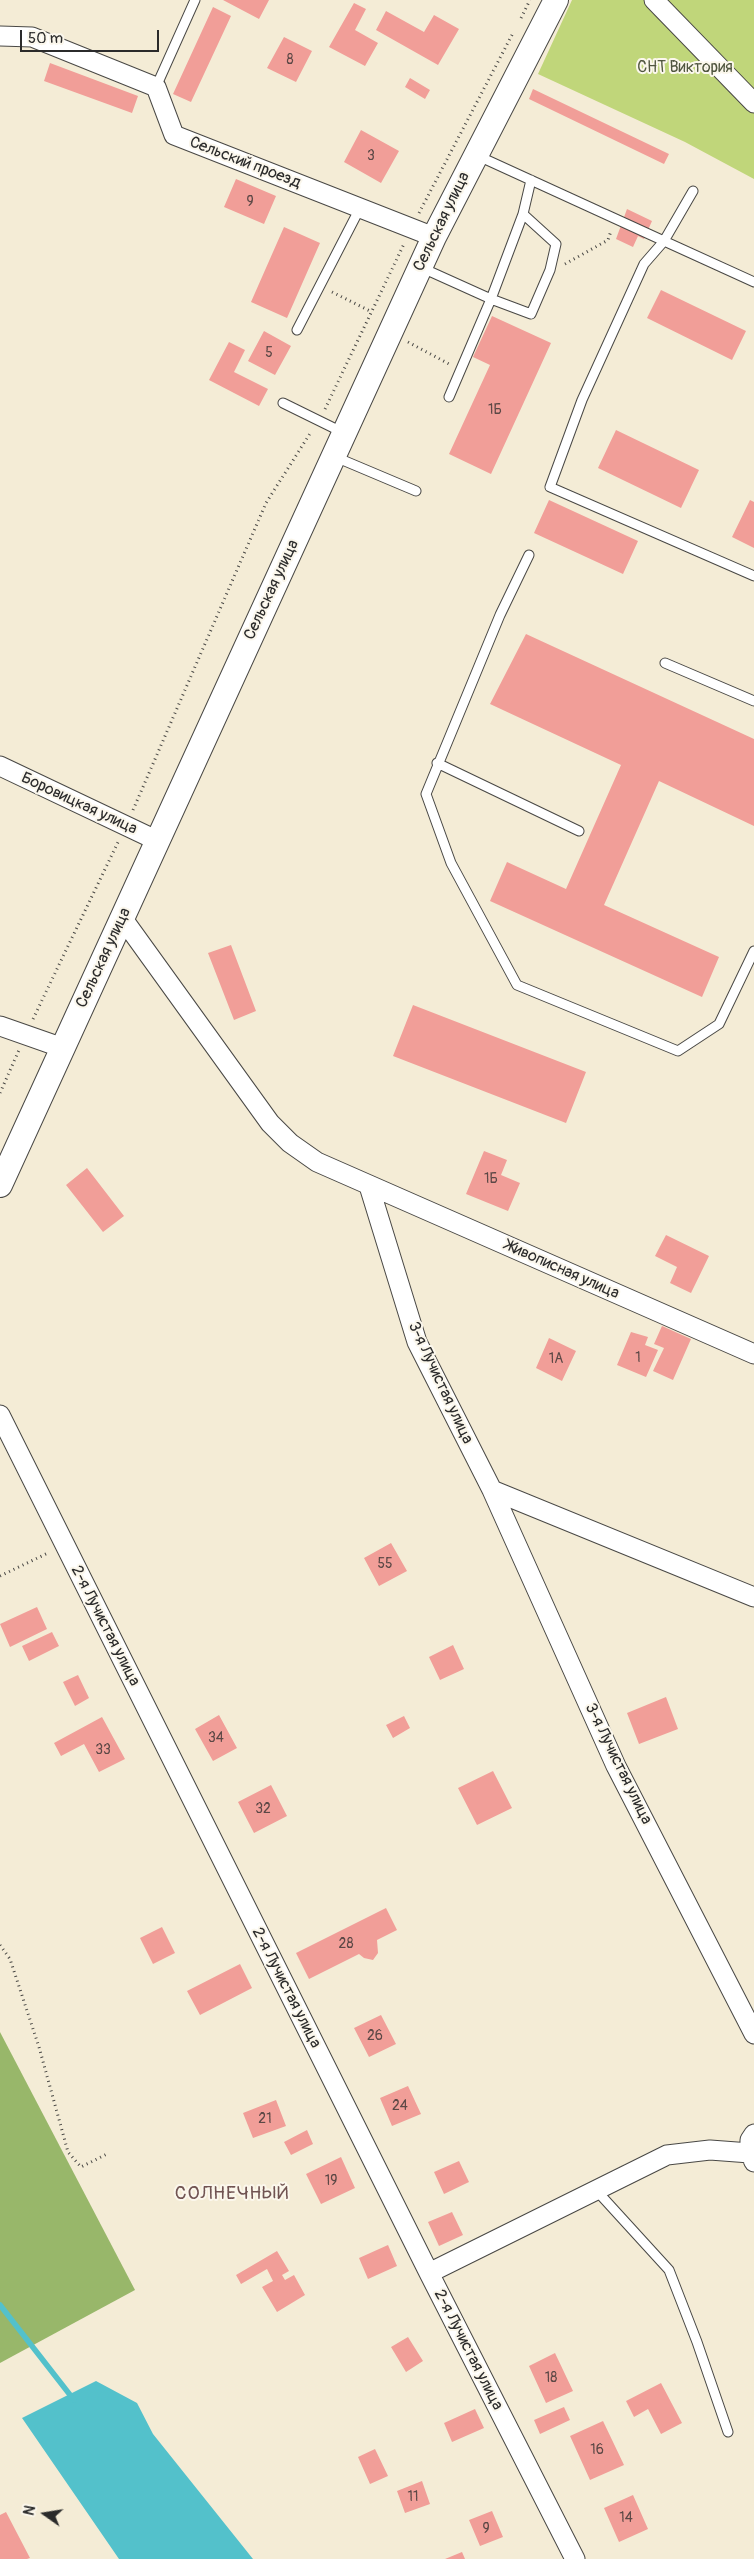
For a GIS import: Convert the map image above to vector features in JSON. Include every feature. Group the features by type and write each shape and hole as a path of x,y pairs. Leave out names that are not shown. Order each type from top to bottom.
{"street":[{"name":"Сельская улица","path":"0,1185 434,237 556,0"},
{"path":"654,0 754,103"},
{"path":"0,36 32,37 156,86"},
{"name":"Сельский проезд","path":"156,86 174,135 434,237"},
{"name":"Боровицкая улица","path":"0,766 158,841"},
{"name":"Живописная улица","path":"123,919 270,1123 290,1144 317,1162 369,1186 754,1354"},
{"path":"0,1026 63,1048"},
{"name":"3-я Лучистая улица","path":"369,1186 417,1342 492,1490 616,1766 754,2034"},
{"name":"2-я Лучистая улица","path":"0,1415 429,2273 575,2559"},
{"path":"492,1490 754,1597"},
{"path":"429,2273 667,2155 710,2150 753,2150"}],"lane":[{"path":"156,86 195,0"},
{"path":"476,155 754,282"},
{"path":"449,397 491,299 523,214 530,180"},
{"path":"693,191 664,241 644,264 582,400 550,487 754,576"},
{"path":"297,330 360,208"},
{"path":"420,267 491,299 531,314 550,270 556,244 523,214"},
{"path":"283,403 344,433"},
{"path":"333,456 416,491"},
{"path":"528,555 500,615 437,763 426,794 451,862 517,985 678,1051 719,1024 754,951"},
{"path":"665,664 754,701"},
{"path":"437,763 579,831"},
{"path":"596,2190 668,2270 697,2342 728,2432"}],"path":[{"path":"519,22 530,0"},
{"path":"0,1093 25,1035 126,826 266,503 331,400 411,228 514,31"},
{"path":"550,270 575,260 608,240 615,218"},
{"path":"320,286 372,312"},
{"path":"368,320 461,371"},
{"path":"0,1576 65,1545"},
{"path":"0,1945 10,1959 36,2038 68,2152 81,2167 109,2153"}],"green space":[{"name":"СНТ Виктория","path":"572,0 754,0 754,179 685,142 538,74"},
{"path":"0,2032 135,2290 0,2363"}],"water":[{"path":"96,2381 137,2403 153,2434 253,2559 119,2559 22,2418"}],"building":[{"path":"223,0 269,0 259,19"},
{"path":"354,3 366,9 355,30 378,43 365,66 329,47"},
{"path":"213,7 231,16 191,102 173,94"},
{"path":"386,11 424,32 434,15 459,29 438,65 376,30"},
{"path":"284,37 312,51 296,82 267,68"},
{"path":"50,63 138,96 132,113 44,81"},
{"path":"410,78 430,90 425,99 405,87"},
{"path":"533,89 669,154 664,164 529,99"},
{"path":"361,130 399,151 381,183 344,162"},
{"path":"236,179 276,196 264,224 224,207"},
{"path":"627,209 652,221 644,239 638,236 633,247 616,239"},
{"path":"284,227 320,243 287,318 251,302"},
{"path":"661,290 746,331 732,360 647,318"},
{"path":"492,316 551,343 491,474 449,454 490,365 473,357"},
{"path":"264,331 291,346 275,375 248,361"},
{"path":"229,342 245,350 234,372 268,389 259,406 209,380"},
{"path":"616,430 699,470 681,508 598,468"},
{"path":"549,500 638,541 623,574 534,533"},
{"path":"750,500 754,502 754,548 732,537"},
{"path":"526,634 754,739 754,826 659,781 604,905 719,957 702,997 490,901 507,862 566,889 621,765 490,704"},
{"path":"231,945 256,1011 234,1020 208,953"},
{"path":"413,1005 586,1072 566,1123 393,1056"},
{"path":"484,1151 507,1160 501,1175 520,1183 508,1211 466,1194"},
{"path":"87,1168 124,1216 103,1232 66,1185"},
{"path":"666,1235 709,1256 691,1293 670,1283 677,1267 655,1256"},
{"path":"662,1326 691,1339 673,1380 653,1371 664,1348 654,1344"},
{"path":"631,1332 648,1337 645,1345 658,1350 646,1377 617,1365"},
{"path":"549,1338 576,1351 562,1381 536,1368"},
{"path":"391,1543 407,1571 379,1586 364,1558"},
{"path":"37,1607 47,1629 10,1647 0,1624"},
{"path":"52,1632 59,1646 29,1661 22,1646"},
{"path":"453,1645 464,1669 440,1680 429,1657"},
{"path":"78,1675 89,1698 75,1706 63,1682"},
{"path":"666,1697 678,1729 639,1744 627,1713"},
{"path":"219,1715 237,1748 213,1761 195,1729"},
{"path":"404,1716 410,1728 393,1738 386,1725"},
{"path":"102,1717 125,1759 99,1772 84,1744 61,1756 54,1743"},
{"path":"493,1771 512,1808 477,1825 458,1788"},
{"path":"271,1785 287,1816 254,1833 238,1802"},
{"path":"386,1908 397,1930 377,1940 378,1953 373,1960 364,1958 359,1954 309,1979 296,1953"},
{"path":"162,1927 175,1953 153,1964 140,1938"},
{"path":"240,1964 252,1988 200,2015 187,1991"},
{"path":"381,2015 396,2044 369,2057 354,2028"},
{"path":"408,2086 421,2114 392,2126 380,2098"},
{"path":"276,2100 286,2126 253,2138 243,2113"},
{"path":"307,2130 313,2144 291,2155 284,2142"},
{"path":"341,2157 355,2188 321,2204 306,2174"},
{"path":"459,2161 469,2182 444,2194 434,2172"},
{"path":"452,2212 463,2235 439,2246 428,2222"},
{"path":"388,2245 397,2266 368,2279 359,2258"},
{"path":"277,2251 289,2271 282,2275 285,2280 294,2275 305,2295 277,2312 262,2287 273,2281 267,2269 241,2284 236,2275"},
{"path":"408,2337 423,2361 406,2372 391,2347"},
{"path":"555,2353 573,2391 546,2403 529,2366"},
{"path":"661,2383 682,2423 661,2434 648,2409 634,2417 626,2401"},
{"path":"564,2407 570,2420 540,2434 534,2420"},
{"path":"475,2409 484,2428 452,2442 444,2423"},
{"path":"603,2421 624,2465 590,2480 570,2436"},
{"path":"375,2449 388,2476 370,2484 358,2457"},
{"path":"422,2481 430,2504 405,2513 397,2491"},
{"path":"633,2495 648,2529 619,2542 604,2508"},
{"path":"492,2511 503,2537 480,2546 469,2520"},
{"path":"6,2512 30,2558 0,2559 0,2515"},
{"path":"462,2552 465,2559 445,2559"}],"waterway":[{"path":"0,2305 74,2400"}],"district":[{"name":"СОЛНЕЧНЫЙ","path":"232,2194"}]}
